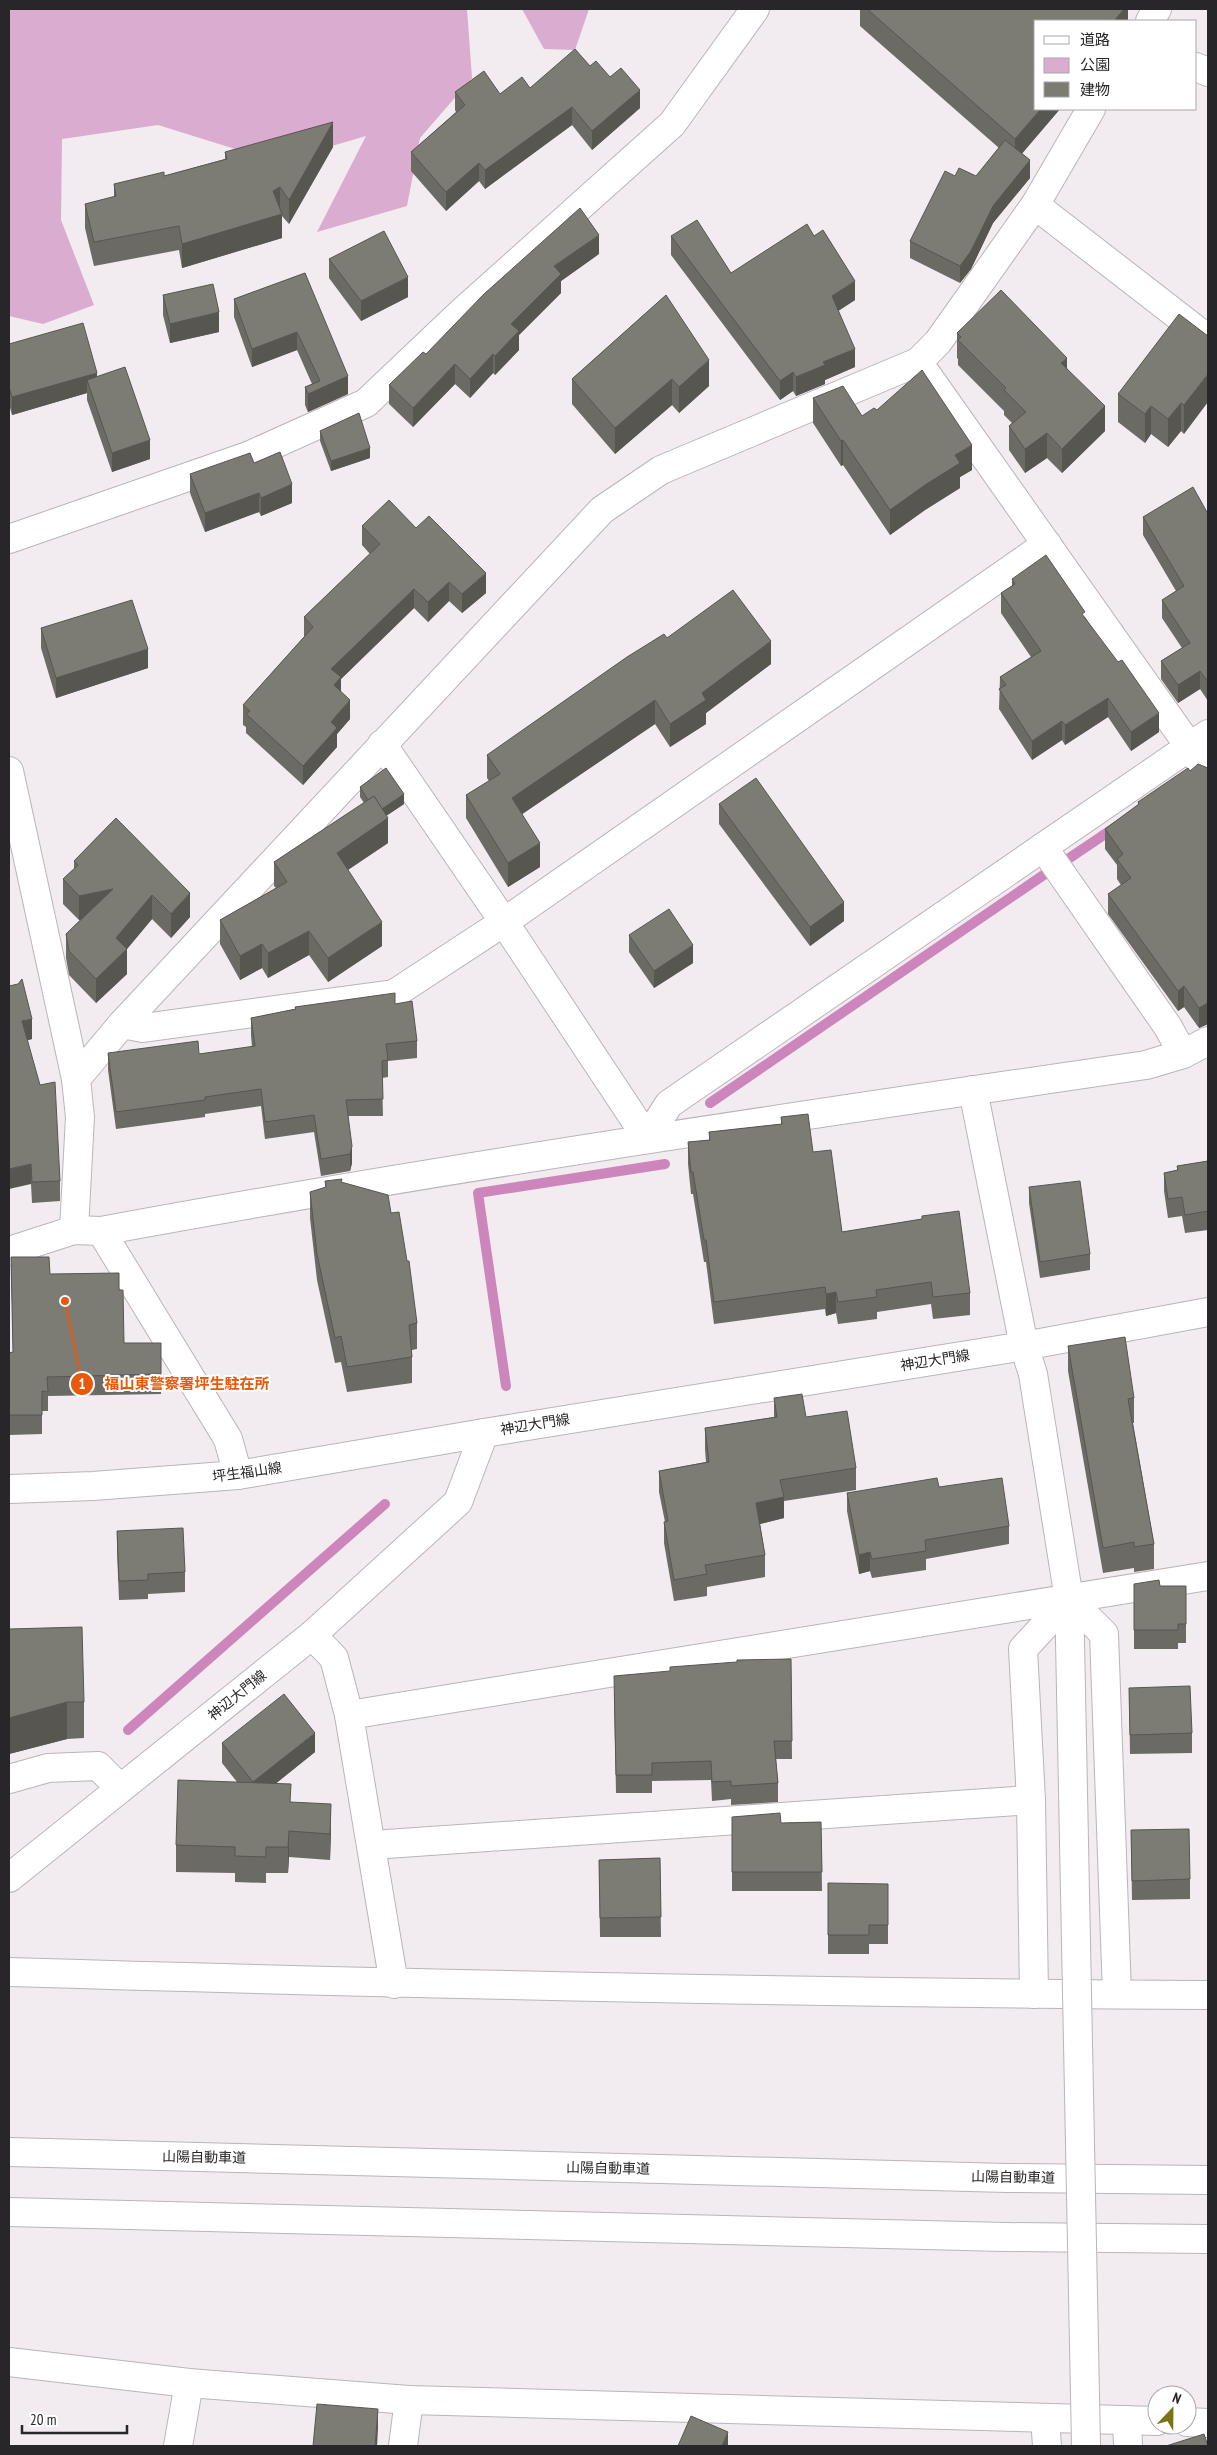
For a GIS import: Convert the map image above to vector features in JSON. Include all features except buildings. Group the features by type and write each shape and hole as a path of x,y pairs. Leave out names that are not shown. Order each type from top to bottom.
{"main road":[{"path":"9,539 248,456 366,403 462,312 672,124 755,9"},
{"path":"1151,20 1157,9"},
{"path":"76,1079 122,1024 602,510 661,470 918,362 938,342 1035,205 1091,110"},
{"path":"1035,205 1208,339"},
{"path":"918,362 1047,544 1199,740 1208,773"},
{"path":"122,1024 143,1028 394,994 504,922 1047,544"},
{"path":"647,1138 669,1104 1199,740"},
{"path":"382,744 504,922 647,1138"},
{"path":"9,771 76,1079 80,1117 74,1230"},
{"path":"1043,847 1168,1027 1183,1054"},
{"path":"9,1251 74,1230 101,1231 274,1199 647,1138 1146,1065 1183,1054 1208,1041"},
{"path":"973,1090 1024,1346 1033,1374 1069,1600 1086,2446"},
{"path":"101,1231 228,1439 238,1475"},
{"name":"神辺大門線","path":"9,1878 312,1635 458,1502 484,1433 1024,1346 1208,1312"},
{"name":"坪生福山線","path":"9,1489 93,1486 238,1475 484,1433"},
{"path":"349,1716 1208,1576"},
{"path":"1034,1994 1031,1800 1023,1649 1069,1600"},
{"path":"1069,1600 1104,1634 1117,1994"},
{"path":"312,1635 334,1658 349,1716 394,1984"},
{"path":"9,1778 48,1768 98,1766 120,1788"},
{"path":"372,1845 1031,1800"},
{"path":"9,1972 394,1984 1034,1994 1208,1994"},
{"name":"山陽自動車道","path":"9,2152 1007,2178 1208,2180"},
{"path":"9,2212 1005,2237 1208,2239"},
{"path":"9,2362 189,2383 409,2400 1045,2418 1128,2433 1147,2425"},
{"path":"178,2446 189,2383"},
{"path":"403,2446 409,2400"},
{"path":"1045,2418 1047,2446"}],"green space":[{"path":"9,9 467,9 472,78 420,138 407,206 317,232 366,136 277,162 158,125 62,139 61,220 94,305 43,324 9,316"},
{"path":"522,9 589,9 575,50 544,49"}],"waterway":[{"path":"1068,859 1117,826"},
{"path":"710,1103 1045,874"},
{"path":"506,1386 478,1193 665,1164"},
{"path":"128,1730 385,1504"}],"place":[{"name":"福山東警察署坪生駐在所","path":"65,1301"}]}
